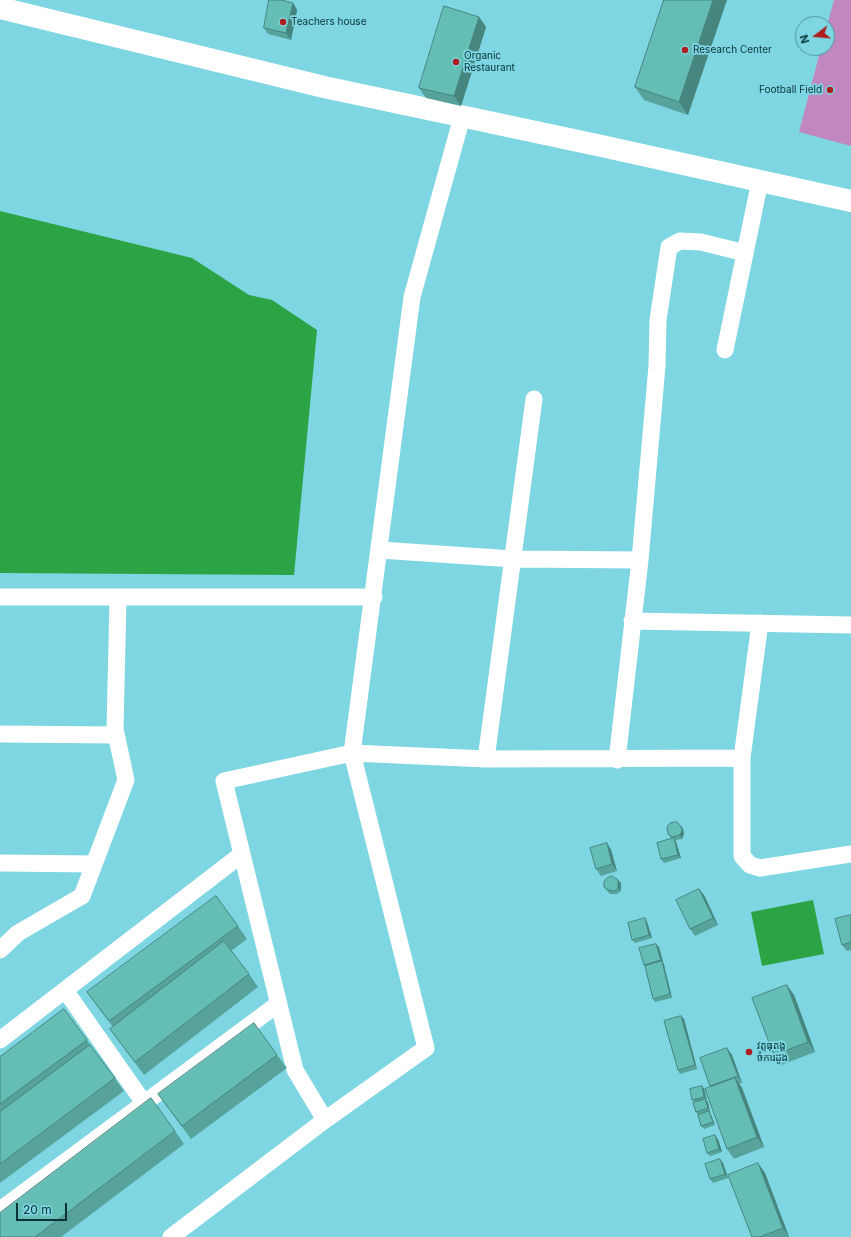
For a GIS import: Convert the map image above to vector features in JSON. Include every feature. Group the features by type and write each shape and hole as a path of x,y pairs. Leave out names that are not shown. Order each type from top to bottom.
{"street":[{"path":"0,8 312,84 851,201"},
{"path":"171,1237 325,1120 426,1048 352,753 374,597 412,297 462,117"},
{"path":"725,350 760,181"},
{"path":"617,760 640,560 657,366 658,320 670,246 680,241 701,242 745,253"},
{"path":"486,759 534,399"},
{"path":"380,550 513,559 640,560"},
{"path":"0,597 374,597"},
{"path":"0,950 18,933 82,896 126,780 116,735 118,598"},
{"path":"632,621 851,624"},
{"path":"760,623 742,758 742,856 750,865 760,868 851,854"},
{"path":"0,734 116,735"},
{"path":"325,1120 295,1070 224,781 352,753 486,759 617,760 742,758"},
{"path":"0,1040 242,854"},
{"path":"0,863 94,864"},
{"path":"65,990 144,1103"},
{"path":"0,1210 278,1004"}],"shaded area":[{"name":"Football Field","path":"834,0 851,0 851,146 799,132 819,56 835,56 835,16 830,16"},
{"path":"0,211 192,258 249,295 272,300 317,330 294,575 0,573"},
{"path":"813,900 824,954 762,966 751,912"}],"building":[{"name":"Teachers house","path":"269,0 281,0 293,3 286,33 264,28"},
{"name":"Research Center","path":"664,0 713,0 679,102 635,87"},
{"name":"Organic Restaurant","path":"444,6 479,17 454,96 419,88"},
{"path":"677,822 681,826 682,831 680,835 672,837 668,834 667,827 670,823"},
{"path":"674,838 678,855 661,859 657,843"},
{"path":"607,843 612,864 596,869 590,848"},
{"path":"612,876 618,880 618,888 615,891 608,890 604,887 604,882 607,878"},
{"path":"699,889 713,918 690,929 676,900"},
{"path":"216,896 238,926 109,1021 87,992"},
{"path":"851,915 851,942 842,945 835,919"},
{"path":"645,918 649,935 632,940 628,923"},
{"path":"224,941 249,974 135,1062 110,1029"},
{"path":"656,944 661,960 644,965 639,948"},
{"path":"662,961 670,994 653,999 645,966"},
{"path":"787,985 808,1042 774,1055 752,998"},
{"path":"64,1009 87,1040 0,1104 0,1057"},
{"path":"681,1016 695,1065 678,1070 664,1021"},
{"path":"254,1023 277,1055 182,1126 158,1094"},
{"path":"90,1045 115,1078 0,1164 0,1112"},
{"path":"727,1048 738,1076 710,1086 700,1058"},
{"path":"735,1078 757,1137 727,1149 705,1089"},
{"path":"702,1086 704,1097 692,1100 690,1089"},
{"path":"151,1098 175,1131 35,1237 0,1237 0,1213"},
{"path":"705,1099 708,1108 696,1112 693,1103"},
{"path":"709,1111 713,1122 701,1126 698,1115"},
{"path":"715,1135 719,1149 707,1153 703,1139"},
{"path":"720,1159 725,1174 710,1179 705,1164"},
{"path":"758,1163 783,1228 760,1237 752,1237 728,1175"}],"place":[{"name":"Teachers house","path":"283,22"},
{"name":"Research Center","path":"685,50"},
{"name":"Organic Restaurant","path":"456,62"},
{"name":"Football Field","path":"830,90"},
{"name":"វត្តធុតង្គ ចំការដូង","path":"749,1052"}]}
